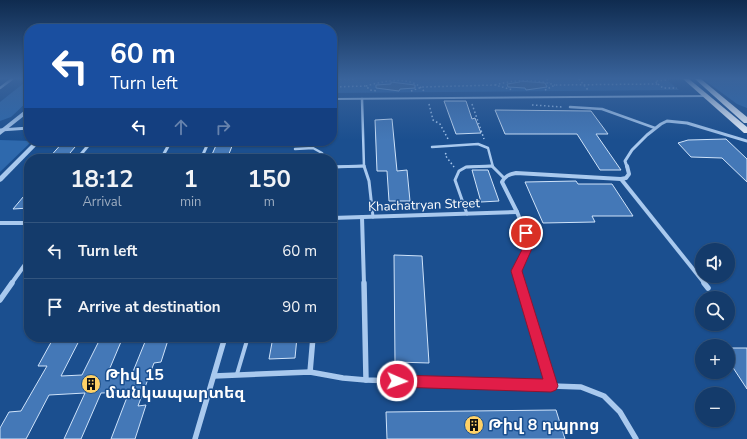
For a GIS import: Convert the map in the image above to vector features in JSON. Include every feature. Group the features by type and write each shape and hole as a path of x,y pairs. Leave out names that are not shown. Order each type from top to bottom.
{"main road":[{"path":"709,99 747,131"},
{"path":"722,99 747,121"}],"street":[{"path":"1,131 24,113"},
{"path":"551,386 517,271 530,244 518,212 502,182 504,178 510,174 516,173 621,179 626,178 629,174 625,161 629,154 655,128 662,123 670,121 679,121 735,139 747,141"},
{"path":"1,131 24,129"},
{"path":"25,154 33,146"},
{"path":"81,154 88,146"},
{"path":"0,180 24,155"},
{"path":"621,179 708,288"},
{"name":"Khachatryan Street","path":"337,218 518,212"},
{"path":"362,217 366,380"},
{"path":"0,223 24,222"},
{"path":"0,300 24,266"},
{"path":"195,439 224,342"},
{"path":"310,372 313,342"},
{"path":"214,376 310,372 343,378 366,380 581,387 604,396 620,412 636,439"}],"lane":[{"path":"362,99 364,166 369,181 373,217"},
{"path":"570,107 602,109 655,128"},
{"path":"432,147 478,144 488,148 492,166 504,178"},
{"path":"295,150 313,148 322,154"},
{"path":"337,167 364,166"},
{"path":"467,214 455,180 459,171 466,167 492,166"},
{"path":"236,376 246,342"}],"path":[{"path":"427,99 433,120 440,124 446,132 451,146 445,155 450,163 459,171"},
{"path":"471,103 485,138 482,146"}],"shaded area":[{"path":"3,99 24,99 24,105 11,117 0,121 0,102"},
{"path":"731,99 747,99 747,108"},
{"path":"0,140 24,141 24,146 27,146 0,172"}],"building":[{"path":"444,101 466,101 472,119 475,118 481,133 456,134"},
{"path":"495,110 591,111 608,134 596,134 621,170 600,170 577,134 505,134"},
{"path":"392,119 397,171 407,170 410,201 389,201 387,171 377,171 375,120"},
{"path":"726,139 747,159 747,182 722,158 691,157 678,143 688,140"},
{"path":"60,146 76,146 69,154 52,154"},
{"path":"216,146 232,146 229,154 212,154"},
{"path":"472,170 488,170 499,201 481,202"},
{"path":"576,181 578,184 612,184 633,216 592,216 595,222 543,223 525,182"},
{"path":"24,196 24,208 13,209"},
{"path":"394,255 422,256 429,363 395,362"},
{"name":"Թիվ 15 մանկապարտեզ","path":"51,342 78,342 61,376 82,375 98,342 121,342 107,375 132,374 145,342 167,342 161,362 154,363 138,406 146,405 135,439 111,439 129,392 101,393 81,439 64,439 85,393 49,395 26,439 0,439 0,428 9,412 21,411 47,366 38,366"},
{"path":"272,342 297,342 295,358 269,359"},
{"path":"735,348 747,348 747,389 735,371"},
{"name":"Թիվ 8 դպրոց","path":"556,410 565,439 387,439 386,412"}],"place":[{"name":"Թիվ 15 մանկապարտեզ","path":"91,384"},
{"name":"Թիվ 8 դպրոց","path":"474,425"}],"route":[{"path":"397,381 551,386 517,271 530,244 526,233"}]}
